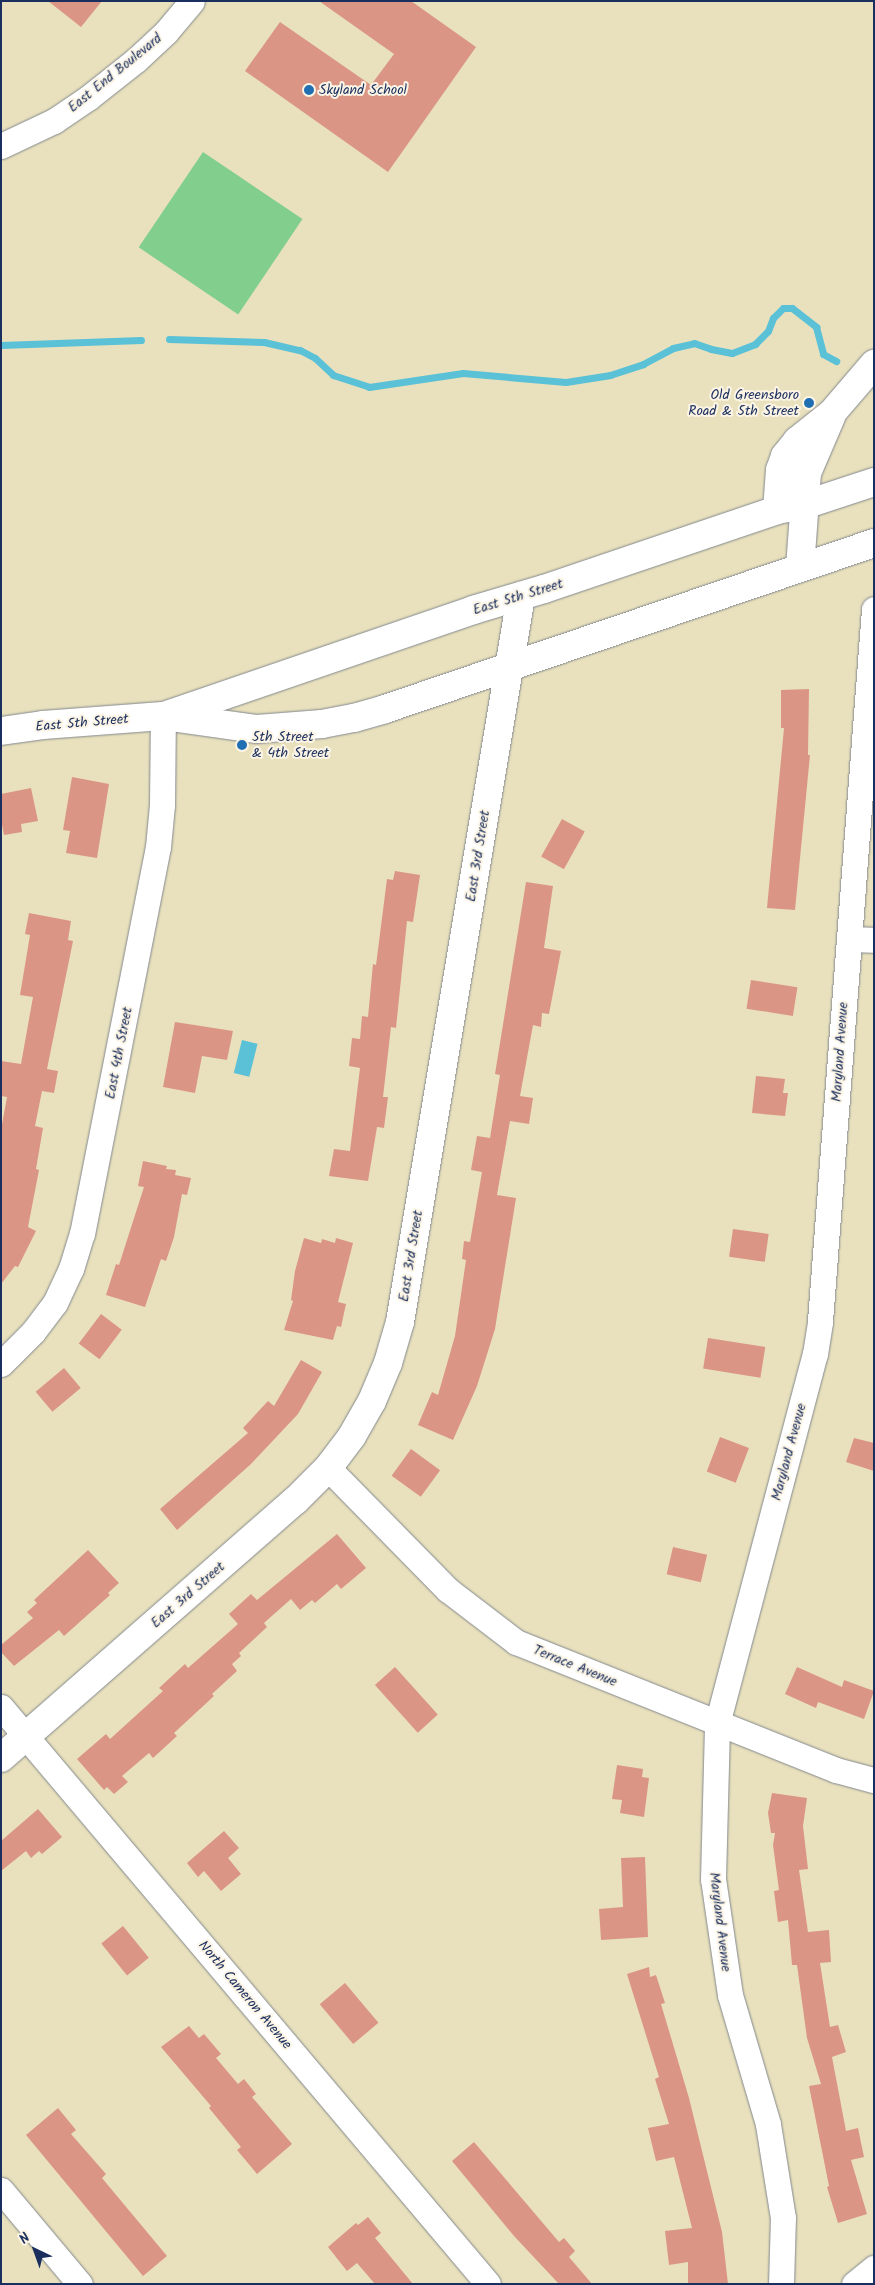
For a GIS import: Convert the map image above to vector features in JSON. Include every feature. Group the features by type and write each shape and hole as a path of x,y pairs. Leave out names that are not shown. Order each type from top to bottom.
{"street":[{"name":"East End Boulevard","path":"1,146 54,121 88,98 136,60 166,32 192,1"},
{"path":"777,510 780,470 785,456 797,441 832,413 874,364"},
{"path":"800,568 808,466 832,413"},
{"name":"East 5th Street","path":"163,716 777,510 804,505 874,482"},
{"name":"East 5th Street","path":"1,731 43,725 163,716 257,730 322,724 385,709 874,543"},
{"name":"East 3rd Street","path":"1,1758 295,1501 328,1468 352,1436 372,1401 388,1363 400,1322 521,596"},
{"name":"Maryland Avenue","path":"781,2284 783,2218 768,2124 730,1995 713,1879 716,1724 815,1354 820,1320 874,609"},
{"name":"East 4th Street","path":"1,1364 33,1332 55,1302 71,1270 82,1234 158,847 162,805 163,716"},
{"path":"849,939 874,940"},
{"name":"Terrace Avenue","path":"328,1468 448,1590 516,1642 716,1724 836,1770 874,1780"},
{"name":"North Cameron Avenue","path":"1,1708 488,2284"},
{"path":"1,2190 80,2284"},
{"path":"854,2284 874,2268"}],"green space":[{"path":"203,152 302,219 238,314 139,247"}],"water":[{"path":"242,1040 258,1044 249,1077 234,1073"}],"building":[{"path":"48,1 102,1 81,27"},
{"path":"319,1 411,1 476,47 388,172 245,71 280,22 371,85 394,54"},
{"path":"809,689 808,755 810,755 795,910 767,908 784,728 781,728 781,690"},
{"path":"72,777 109,784 97,858 66,853 70,831 63,830"},
{"path":"31,788 38,821 21,824 22,832 4,835 1,819 1,794"},
{"path":"562,819 585,832 564,869 541,857"},
{"path":"395,871 420,875 413,922 407,921 396,1028 391,1027 383,1097 388,1097 384,1128 377,1127 368,1181 329,1176 334,1149 350,1151 360,1068 349,1066 352,1038 360,1039 362,1016 368,1017 373,964 376,965 387,879 393,880"},
{"path":"526,882 553,886 544,948 561,951 549,1014 542,1013 541,1027 533,1025 520,1096 533,1098 529,1124 510,1121 497,1195 516,1198 495,1329 477,1386 453,1440 418,1425 432,1392 438,1395 455,1336 466,1260 462,1259 464,1241 470,1242 482,1172 471,1170 477,1136 490,1138 500,1075 495,1074"},
{"path":"29,913 71,921 68,940 73,941 47,1069 58,1071 54,1093 42,1091 35,1126 43,1128 36,1169 39,1170 28,1227 36,1231 18,1267 15,1266 1,1284 1,1130 7,1097 1,1096 1,1061 21,1064 33,997 20,995 30,935 25,934"},
{"path":"751,980 797,987 793,1016 746,1009"},
{"path":"175,1022 233,1031 227,1060 202,1056 195,1093 163,1087"},
{"path":"756,1076 785,1079 783,1093 788,1093 785,1116 752,1113"},
{"path":"143,1161 167,1166 166,1169 176,1170 175,1175 191,1178 187,1195 182,1194 174,1237 166,1261 161,1259 145,1307 106,1295 116,1264 119,1265 144,1187 138,1186"},
{"path":"733,1229 769,1234 765,1262 729,1257"},
{"path":"304,1238 321,1243 322,1239 335,1243 336,1238 353,1243 338,1302 346,1304 341,1327 337,1326 333,1340 284,1330 293,1301 291,1300 295,1271"},
{"path":"101,1314 122,1330 99,1359 79,1344"},
{"path":"708,1338 765,1347 760,1378 703,1369"},
{"path":"301,1360 322,1372 298,1414 251,1464 177,1530 160,1509 248,1433 243,1428 268,1401 274,1406"},
{"path":"64,1368 81,1388 52,1412 36,1392"},
{"path":"720,1437 749,1448 736,1483 707,1472"},
{"path":"854,1438 874,1443 874,1471 846,1462"},
{"path":"411,1449 440,1470 421,1497 392,1476"},
{"path":"337,1534 366,1568 341,1589 337,1584 315,1603 312,1600 300,1610 291,1599 264,1623 267,1627 239,1653 241,1656 232,1664 237,1671 212,1694 214,1696 174,1733 177,1736 153,1758 149,1753 122,1776 128,1782 114,1794 107,1787 104,1790 77,1759 106,1734 110,1739 163,1691 159,1688 185,1664 188,1668 238,1624 229,1614 251,1594 257,1600"},
{"path":"673,1547 707,1555 701,1582 667,1574"},
{"path":"88,1550 119,1583 108,1593 110,1595 64,1636 59,1630 14,1666 1,1652 1,1645 33,1618 27,1612 37,1603 34,1600"},
{"path":"395,1667 438,1715 418,1733 375,1685"},
{"path":"797,1667 842,1687 844,1680 874,1691 864,1719 818,1702 816,1708 785,1694"},
{"path":"617,1765 643,1769 642,1777 649,1778 644,1817 620,1813 622,1800 612,1799"},
{"path":"772,1793 807,1798 803,1826 808,1869 799,1870 808,1932 829,1930 831,1962 820,1963 830,2027 838,2025 846,2052 832,2057 846,2131 858,2128 864,2157 851,2160 867,2214 838,2223 827,2187 829,2186 809,2086 821,2084 807,2038 797,1965 792,1965 788,1920 778,1922 774,1891 779,1890 773,1845 775,1833 771,1833 768,1813"},
{"path":"38,1809 62,1837 42,1854 39,1851 31,1858 26,1851 1,1871 1,1841"},
{"path":"224,1831 239,1848 228,1858 241,1874 221,1891 204,1871 198,1877 187,1863"},
{"path":"645,1857 648,1937 601,1940 599,1909 623,1907 621,1858"},
{"path":"123,1926 149,1958 127,1975 101,1944"},
{"path":"649,1967 650,1977 656,1975 665,2003 661,2004 689,2098 722,2232 728,2284 688,2284 688,2262 669,2265 665,2231 692,2228 674,2157 656,2161 648,2128 669,2124 655,2079 659,2077 627,1974"},
{"path":"345,1983 378,2023 353,2044 320,2004"},
{"path":"189,2026 199,2038 204,2034 221,2054 216,2058 238,2084 244,2079 256,2094 252,2097 292,2144 257,2174 237,2150 241,2147 209,2108 211,2106 161,2047"},
{"path":"58,2108 76,2130 71,2134 106,2174 102,2178 167,2256 143,2276 26,2135"},
{"path":"474,2142 559,2242 564,2238 575,2251 569,2257 592,2284 559,2284 514,2236 452,2161"},
{"path":"368,2217 381,2233 375,2238 413,2284 375,2284 357,2263 347,2271 328,2247 356,2223 358,2225"}],"waterway":[{"path":"169,339 264,342 300,350 315,358 333,375 369,387 463,373 566,382 610,375 643,364 673,348 694,343 732,353 755,344 768,331 773,318 783,308 792,308 816,327 823,354 836,361"},
{"path":"1,345 141,340"}],"place":[{"name":"Skyland School","path":"309,90"},
{"name":"Old Greensboro Road & 5th Street","path":"809,403"},
{"name":"5th Street & 4th Street","path":"242,745"}]}
